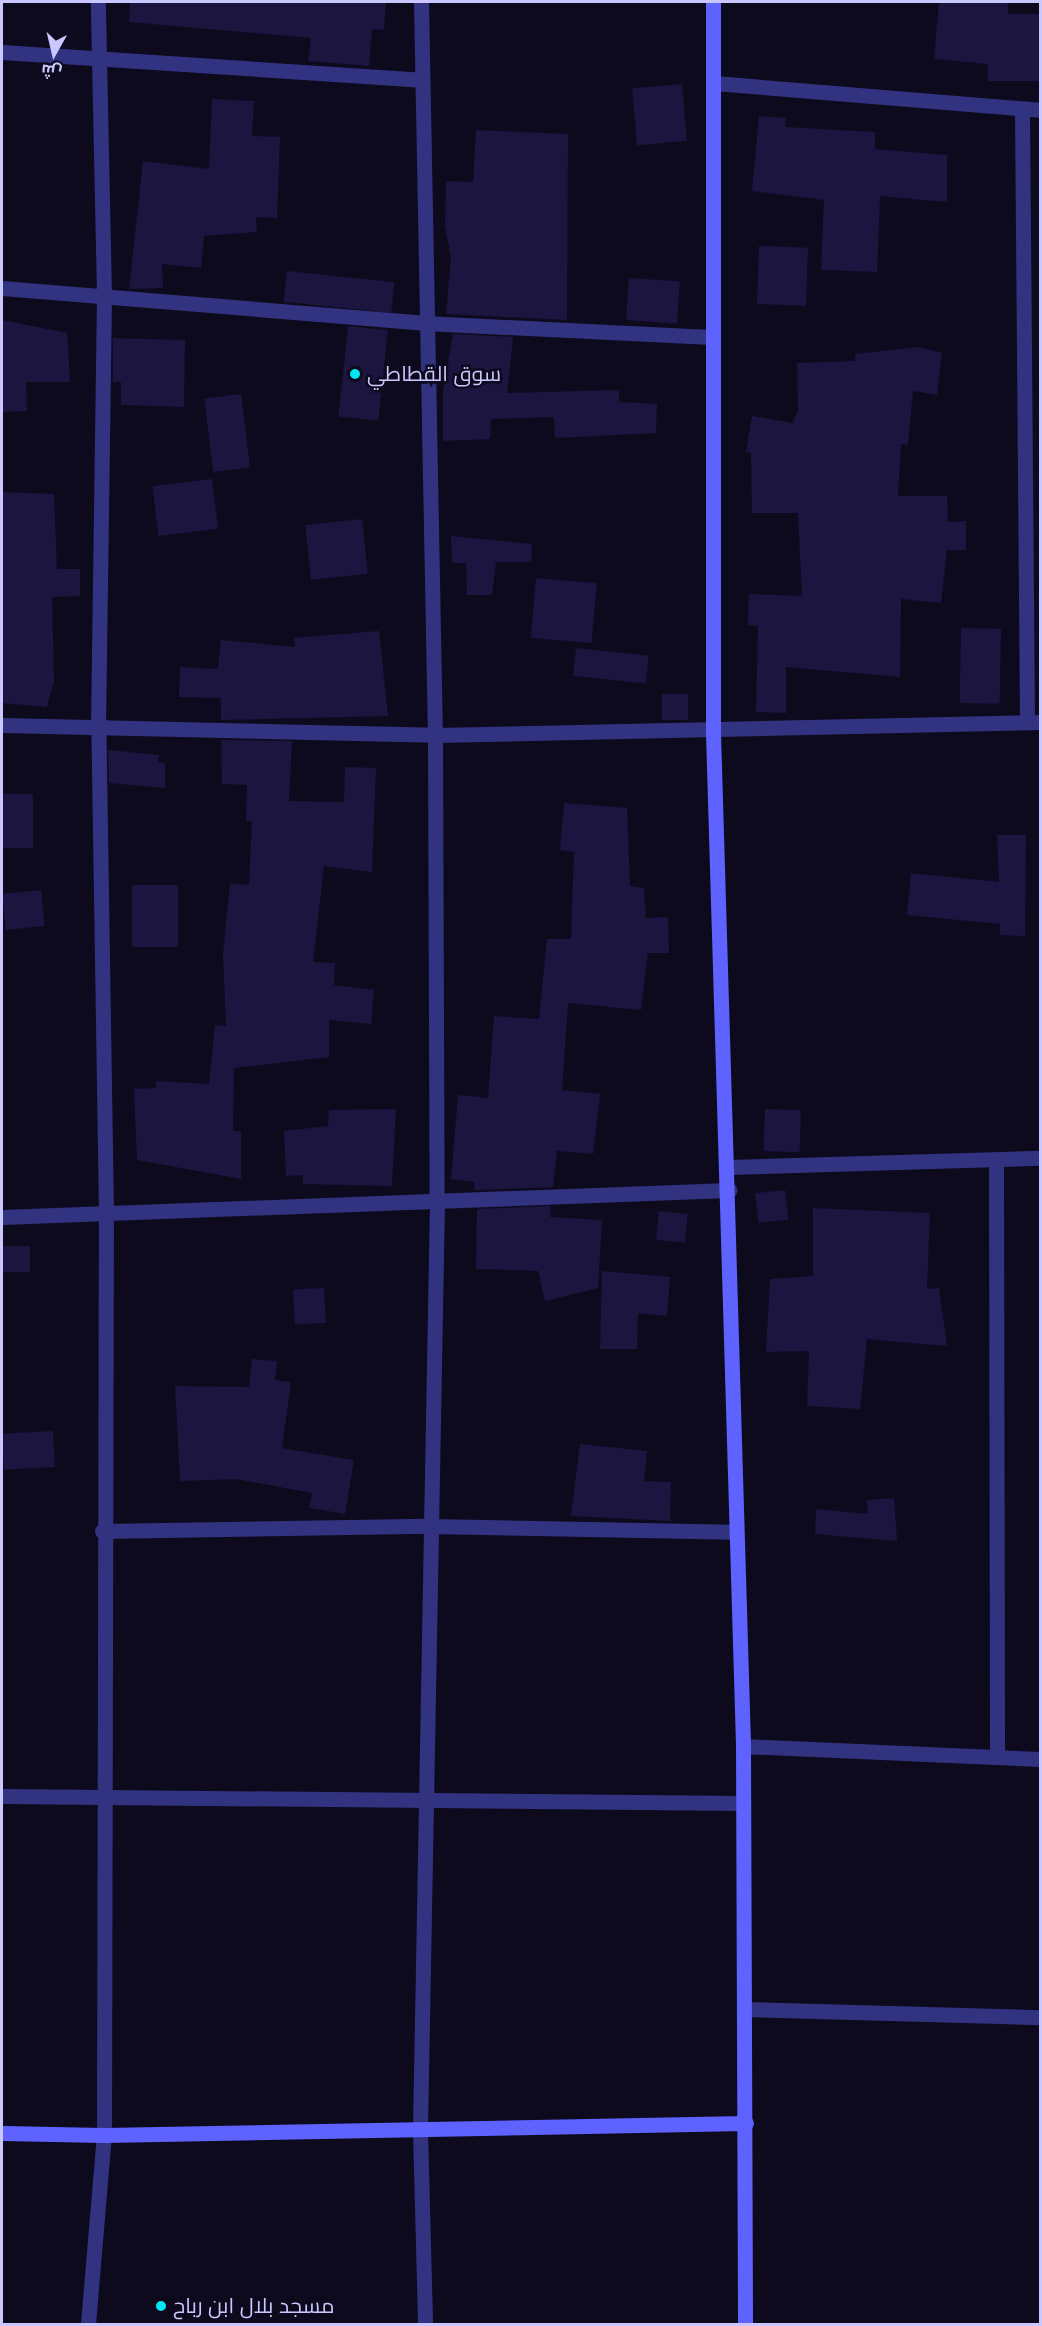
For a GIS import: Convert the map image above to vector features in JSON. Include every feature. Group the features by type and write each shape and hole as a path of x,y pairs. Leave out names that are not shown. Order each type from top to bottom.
{"street":[{"path":"88,2325 104,2135 102,1531 106,1213 98,726 104,295 98,2"},
{"path":"421,2 424,323 435,735 437,1202 429,1526 427,1803 420,2130 424,2325"},
{"path":"713,2 711,337 713,733 729,1190 734,1532 743,1746 746,2325"},
{"path":"2,52 99,56 421,80"},
{"path":"714,83 1041,110"},
{"path":"2,725 435,735 713,733 1034,722 1022,109"},
{"path":"2,288 424,323 711,337"},
{"path":"728,1167 1041,1158"},
{"path":"996,1160 997,1757"},
{"path":"2,1217 729,1190"},
{"path":"102,1531 429,1526 734,1532"},
{"path":"743,1746 1041,1759"},
{"path":"2,1796 427,1803 743,1803"},
{"path":"746,2009 1041,2017"},
{"path":"2,2133 104,2135 746,2122"}],"building":[{"path":"130,2 386,2 384,30 372,29 369,66 308,61 311,38 129,22"},
{"path":"939,2 1008,2 1008,14 1040,14 1039,81 988,81 988,64 934,59"},
{"path":"682,84 687,141 637,145 632,88"},
{"path":"212,99 254,101 252,136 280,137 277,218 256,217 257,232 204,236 201,268 162,264 163,288 129,289 143,161 209,169"},
{"path":"759,116 786,118 785,127 875,132 875,149 947,155 947,202 880,196 877,272 821,270 824,200 752,191"},
{"path":"476,130 568,134 567,320 446,314 451,258 445,225 446,181 473,182"},
{"path":"759,246 808,248 806,306 757,304"},
{"path":"287,271 394,282 391,313 284,302"},
{"path":"629,278 680,282 677,323 626,320"},
{"path":"2,320 67,333 70,382 26,382 27,411 2,412"},
{"path":"348,326 388,330 378,421 338,417"},
{"path":"453,334 513,337 507,393 619,390 619,402 657,404 656,433 555,438 554,417 491,419 490,439 443,441 443,390"},
{"path":"113,338 185,340 184,407 121,405 121,382 113,382"},
{"path":"919,347 942,353 937,395 913,391 908,445 901,444 898,496 947,496 948,522 966,521 966,550 947,550 941,603 901,599 900,677 786,667 786,713 756,712 758,626 748,625 749,594 802,596 798,513 752,513 751,453 746,452 752,416 792,423 798,411 797,363 855,361 855,354"},
{"path":"241,394 250,467 213,472 204,399"},
{"path":"212,479 218,529 159,536 152,486"},
{"path":"2,492 54,494 57,569 80,569 80,596 52,597 54,680 47,707 2,703"},
{"path":"362,519 368,574 311,580 305,525"},
{"path":"451,536 532,544 531,562 496,562 492,595 467,595 466,563 452,563"},
{"path":"536,578 597,583 592,643 531,638"},
{"path":"961,628 1001,629 1000,704 960,703"},
{"path":"379,631 388,716 221,720 221,698 179,697 180,667 218,669 221,640 295,647 294,638"},
{"path":"576,648 649,656 646,683 573,676"},
{"path":"662,694 688,694 688,720 662,720"},
{"path":"221,740 292,741 289,801 344,802 345,767 376,768 372,872 324,866 313,962 335,963 334,985 374,990 371,1024 329,1020 329,1057 234,1068 233,1131 241,1131 241,1179 137,1160 134,1089 156,1088 156,1081 209,1084 215,1025 226,1026 223,954 230,883 249,885 252,821 246,821 247,785 222,784"},
{"path":"108,750 159,755 158,762 165,763 165,788 109,783"},
{"path":"2,794 33,794 33,848 2,848"},
{"path":"564,803 627,808 630,886 644,888 646,918 668,917 669,953 648,953 641,1010 568,1003 562,1090 600,1094 593,1154 557,1151 553,1187 474,1190 475,1182 451,1179 458,1095 488,1098 494,1016 539,1019 547,939 571,939 574,852 560,850"},
{"path":"997,835 1026,835 1025,936 1000,935 1000,924 907,915 911,873 999,882"},
{"path":"132,885 178,885 178,947 132,947"},
{"path":"41,890 45,926 6,930 2,894"},
{"path":"396,1109 392,1186 303,1184 303,1175 286,1176 284,1131 328,1126 329,1110"},
{"path":"765,1109 801,1110 800,1152 764,1151"},
{"path":"785,1190 788,1220 758,1223 755,1193"},
{"path":"551,1206 550,1217 602,1220 598,1288 545,1301 538,1271 476,1269 477,1209"},
{"path":"813,1208 930,1213 927,1289 939,1288 947,1346 867,1339 860,1409 807,1406 809,1351 766,1352 770,1279 813,1276"},
{"path":"659,1211 688,1214 685,1243 656,1240"},
{"path":"2,1246 30,1246 30,1272 2,1272"},
{"path":"602,1271 670,1277 667,1316 638,1313 637,1349 600,1349"},
{"path":"324,1288 326,1323 295,1325 293,1290"},
{"path":"252,1359 277,1361 275,1380 291,1382 282,1448 354,1460 345,1514 309,1508 312,1493 236,1479 180,1481 175,1386 249,1387"},
{"path":"53,1431 55,1467 4,1470 2,1434"},
{"path":"580,1444 647,1451 644,1481 671,1482 670,1521 571,1516"},
{"path":"894,1498 897,1541 815,1534 816,1509 868,1514 867,1500"}],"place":[{"name":"سوق القطاطي","path":"355,374"},
{"name":"مسجد بلال ابن رباح","path":"161,2306"}]}
